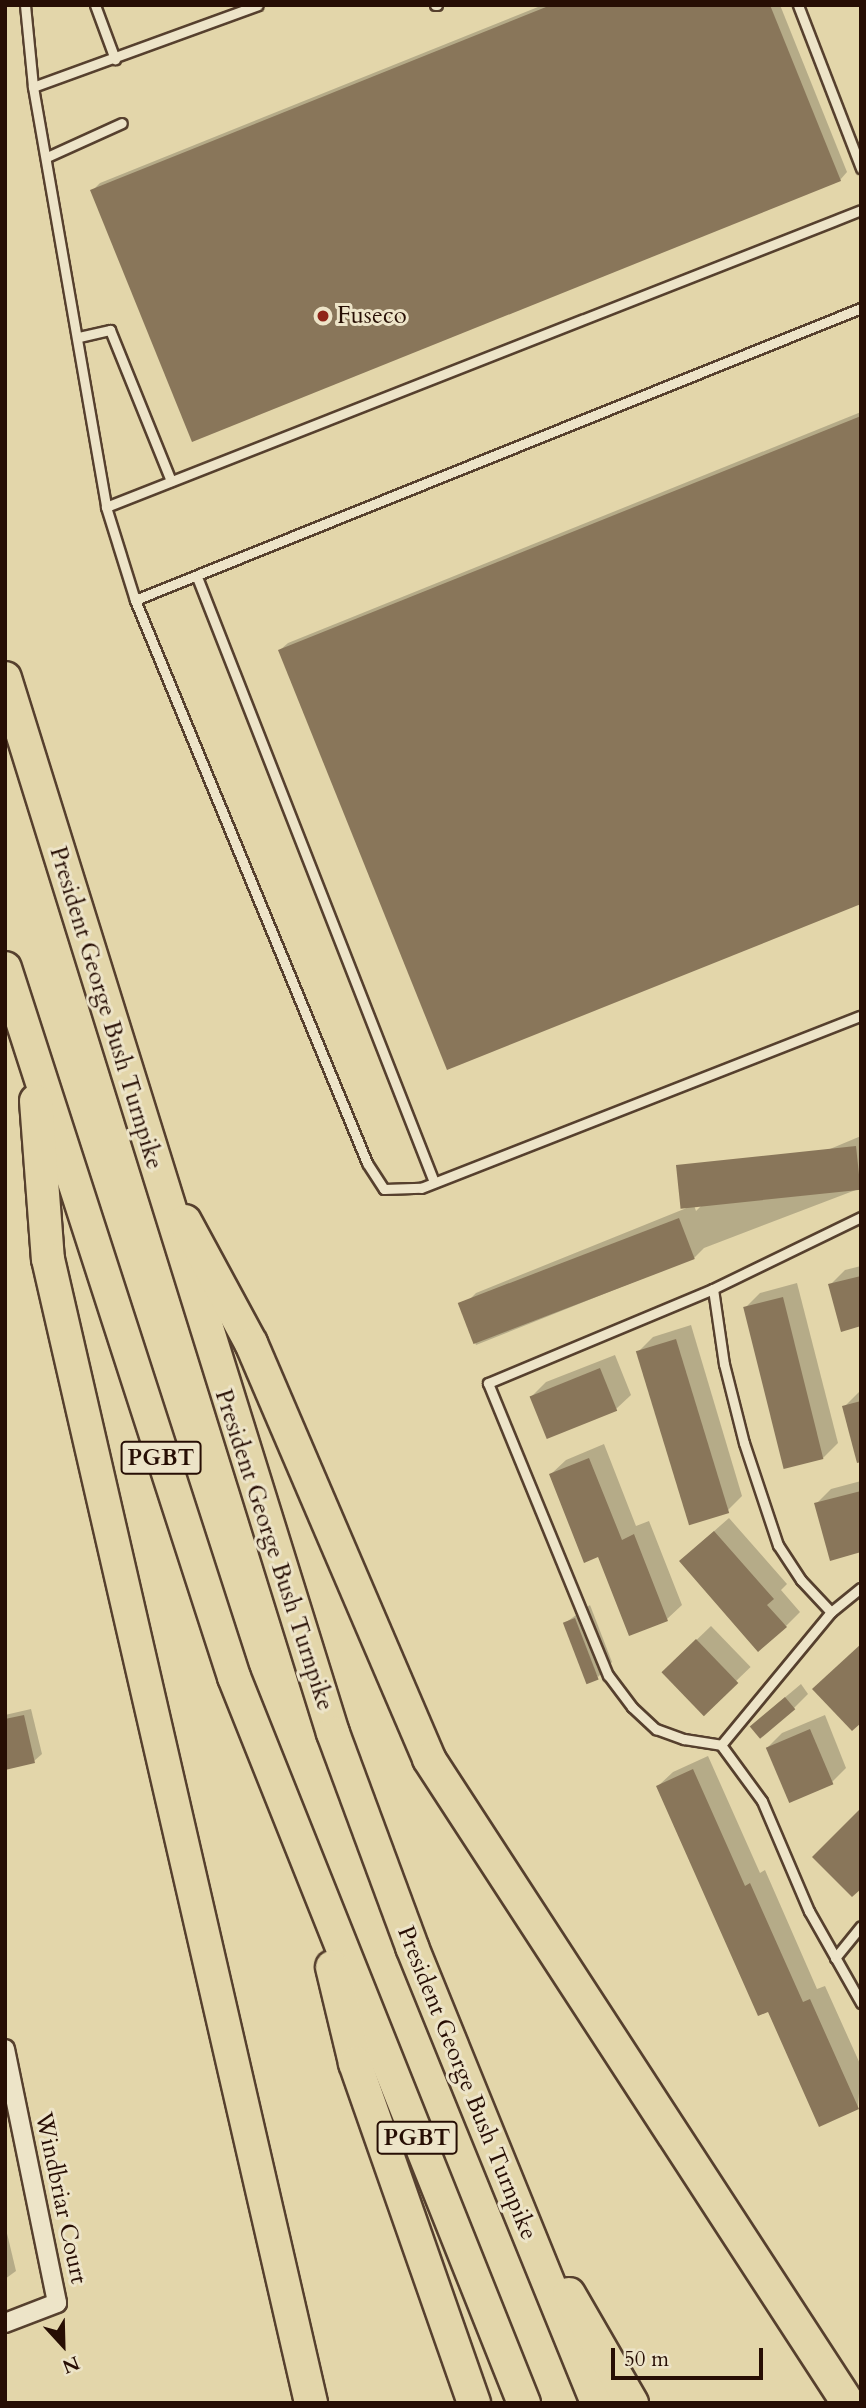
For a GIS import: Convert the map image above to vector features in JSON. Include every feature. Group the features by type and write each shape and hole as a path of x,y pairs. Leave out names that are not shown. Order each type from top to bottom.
{"highway":[{"name":"President George Bush Turnpike","path":"5,678 152,1158 346,1772 597,2403"},
{"name":"PGBT","path":"5,968 221,1638 310,1873 524,2403"},
{"path":"28,1037 48,1259 311,2403"},
{"path":"152,1158 251,1343 429,1759 848,2403"},
{"path":"310,1873 347,2035 474,2403"},
{"path":"517,2206 632,2403"}],"street":[{"name":"Windbriar Court","path":"5,2049 57,2303 5,2323"}],"lane":[{"path":"25,5 33,87 79,337 106,507 135,600 367,1163 384,1189 421,1188 861,1016"},
{"path":"95,5 115,59"},
{"path":"33,87 258,5"},
{"path":"798,5 861,168"},
{"path":"47,157 122,123"},
{"path":"106,507 861,210"},
{"path":"135,600 861,308"},
{"path":"79,337 110,330 171,481"},
{"path":"197,577 434,1182"},
{"path":"861,1217 713,1289 488,1382 608,1675 632,1707 656,1729 721,1745 762,1801 835,1958 861,2003"},
{"path":"713,1289 741,1430 778,1545 801,1580 831,1612"},
{"path":"721,1745 831,1612 861,1588"},
{"path":"835,1958 861,1926"}],"building":[{"name":"Fuseco","path":"551,5 770,5 841,181 192,442 90,190"},
{"path":"861,416 861,904 447,1070 278,650"},
{"path":"856,1146 861,1190 681,1209 676,1165"},
{"path":"679,1218 695,1259 474,1344 458,1303"},
{"path":"861,1276 861,1326 841,1332 828,1284"},
{"path":"783,1297 823,1459 784,1469 743,1307"},
{"path":"676,1339 729,1513 689,1525 636,1351"},
{"path":"600,1368 617,1411 547,1439 530,1396"},
{"path":"861,1401 861,1462 857,1463 842,1406"},
{"path":"589,1458 622,1540 634,1534 668,1621 629,1636 598,1557 584,1563 549,1474"},
{"path":"861,1491 861,1552 830,1561 814,1503"},
{"path":"714,1531 774,1599 767,1605 787,1627 758,1652 679,1561"},
{"path":"575,1618 599,1680 587,1684 563,1623"},
{"path":"696,1639 738,1683 704,1716 661,1672"},
{"path":"861,1644 861,1723 852,1731 812,1689"},
{"path":"785,1697 795,1709 760,1739 750,1727"},
{"path":"24,1715 35,1763 5,1770 5,1719"},
{"path":"810,1729 833,1784 789,1803 766,1748"},
{"path":"693,1769 745,1886 750,1883 803,2002 810,1999 859,2109 819,2127 768,2012 758,2016 656,1786"},
{"path":"861,1808 861,1889 852,1897 812,1857"}],"place":[{"name":"Fuseco","path":"323,316"}]}
